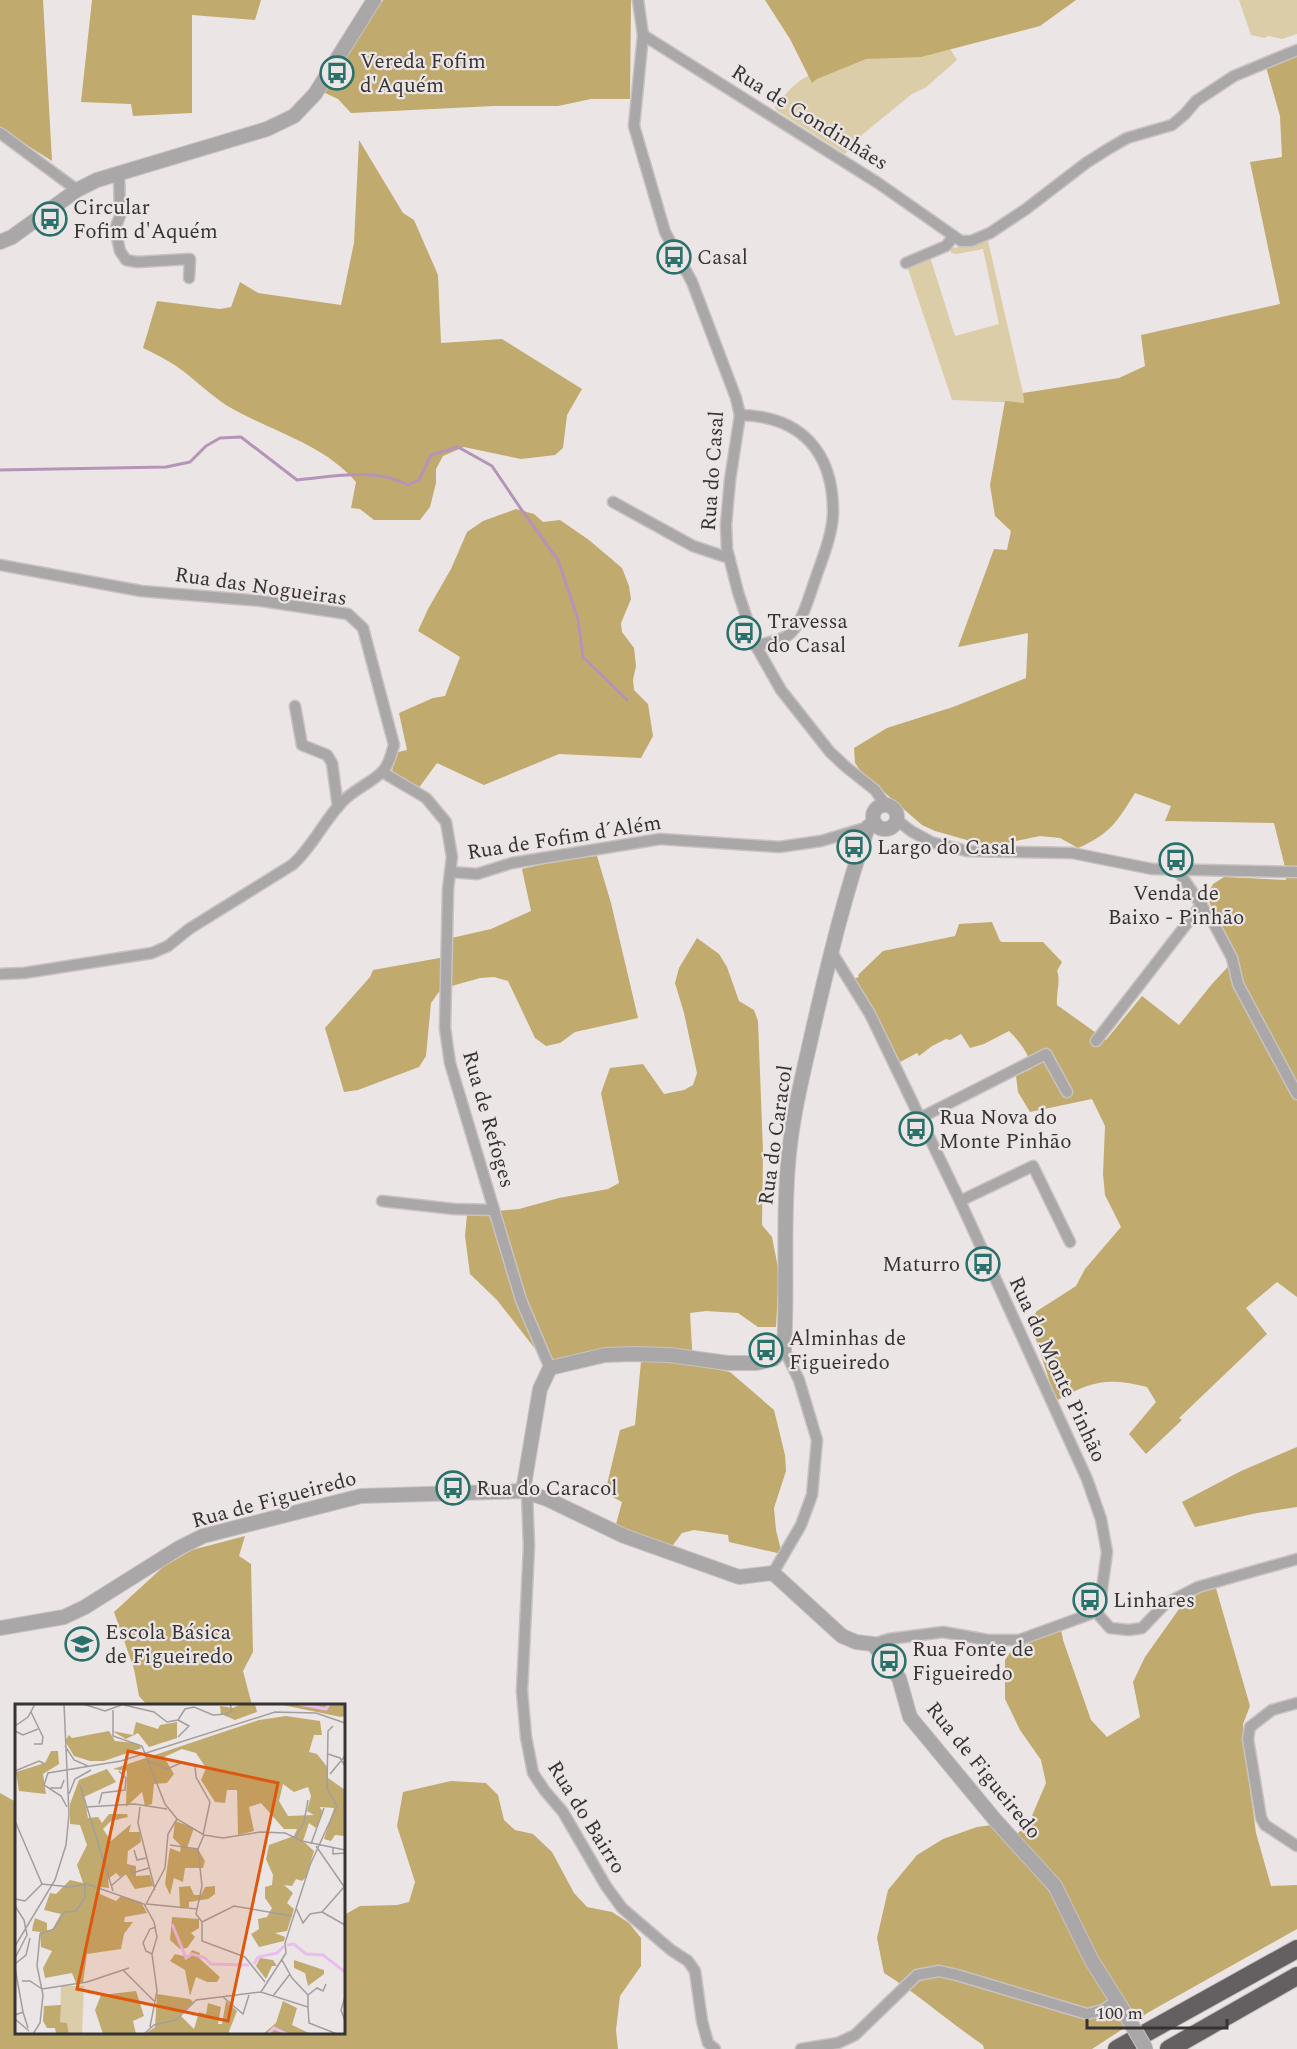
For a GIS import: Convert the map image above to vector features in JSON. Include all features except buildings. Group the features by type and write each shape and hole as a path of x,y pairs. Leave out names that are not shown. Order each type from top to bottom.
{"highway":[{"path":"1117,2049 1297,1949"},
{"path":"1169,2049 1297,1976"}],"street":[{"path":"0,242 12,237 77,190 97,180 267,129 294,116 315,94 374,0"},
{"name":"Rua do Casal","path":"638,0 643,35 634,126 665,232 692,282 736,398 740,415 726,525 729,558 738,592 756,646 781,690 830,752 875,790 885,804"},
{"name":"Rua de Gondinhães","path":"643,35 878,183 953,237"},
{"path":"906,263 937,251 946,246 953,237 961,241 971,241 990,232 1026,209 1108,149 1127,138 1172,125 1196,101 1234,76 1297,50"},
{"path":"0,133 77,190"},
{"path":"119,172 120,216 116,229 120,250 126,261 190,259 189,278"},
{"path":"740,415 759,415 784,423 801,432 813,443 826,466 833,516 802,617 788,636 756,646"},
{"path":"613,502 693,546 729,558"},
{"name":"Rua das Nogueiras","path":"0,565 141,591 262,601 348,614 363,628 394,745 389,762 382,772"},
{"path":"295,706 302,745 327,755 332,763 338,807"},
{"path":"0,974 130,958 152,953 168,946 189,929 292,865 302,856 338,807 361,785 382,772"},
{"name":"Rua de Fofim d´Além","path":"382,772 426,798 446,822 452,857 450,872 477,874 512,863 660,839 779,847 821,841 871,824"},
{"path":"885,804 896,810 897,820 894,826 885,829 871,824 873,813 885,804"},
{"path":"897,820 931,842 967,851 1072,854 1152,869 1297,872"},
{"name":"Rua do Caracol","path":"784,1349 786,1319 784,1217 789,1152 799,1091 848,883 871,824"},
{"path":"1178,869 1202,904 1232,958 1238,984 1297,1094"},
{"name":"Rua de Refoges","path":"450,872 445,1028 450,1063 521,1300 550,1368"},
{"path":"1096,1041 1202,904"},
{"name":"Rua do Monte Pinhão","path":"831,951 870,1014 960,1201 1087,1479 1101,1519 1107,1552 1100,1604 1096,1612"},
{"path":"920,1118 1046,1054 1067,1092"},
{"path":"960,1201 1033,1166 1070,1242"},
{"path":"382,1201 454,1209 494,1210"},
{"path":"525,1491 540,1389 550,1368 605,1355 634,1354 669,1355 728,1363 757,1363 773,1359 784,1349 799,1380 817,1440 812,1495 801,1525 772,1573 842,1636 856,1642 873,1644 889,1639 943,1632 988,1640 1019,1640 1096,1612 1110,1628 1129,1630 1142,1628 1165,1604 1198,1587 1297,1559"},
{"name":"Rua de Figueiredo","path":"0,1628 64,1617 86,1607 179,1548 203,1536 361,1496 525,1491 547,1499 624,1536 739,1577 772,1573"},
{"name":"Rua do Bairro","path":"525,1491 529,1547 522,1692 526,1737 533,1773 563,1812 606,1886 622,1908 671,1950 688,1961 695,1971 702,2021 708,2043 715,2049"},
{"name":"Rua de Figueiredo","path":"873,1644 899,1678 910,1717 996,1821 1055,1886 1092,1960 1146,2049"},
{"path":"1297,1703 1272,1710 1250,1727 1249,1753 1261,1818 1265,1825 1297,1846"},
{"path":"801,2049 838,2043 855,2035 917,1975 939,1971 1087,2014 1103,2010 1117,2001"}],"shaded area":[{"path":"0,0 43,0 52,161 0,128"},
{"path":"92,0 261,0 255,20 192,15 192,113 133,116 131,104 81,102"},
{"path":"383,0 631,0 630,99 591,99 558,106 494,106 351,113 338,99 323,92"},
{"path":"765,0 1076,0 1040,26 921,57 866,59 812,83 790,39"},
{"path":"1239,0 1297,0 1297,34 1282,39 1251,35"},
{"path":"947,44 957,60 925,88 912,94 863,134 845,154 776,110 775,107 790,89 814,73 850,62"},
{"path":"1297,55 1297,1297 1277,1282 1246,1308 1267,1334 1179,1418 1182,1420 1146,1454 1129,1434 1156,1402 1147,1387 1121,1382 1100,1383 1079,1389 1056,1401 1030,1321 1037,1311 1076,1286 1085,1269 1121,1227 1105,1195 1103,1174 1105,1126 1092,1099 1030,1112 1018,1092 1016,1076 1031,1069 1029,1058 1024,1048 1009,1031 984,1044 970,1048 961,1034 932,1046 919,1056 917,1053 900,1062 894,1050 888,1052 850,980 859,977 858,975 883,951 955,936 959,924 992,922 1002,942 1043,942 1062,962 1057,971 1059,978 1057,1005 1106,1040 1142,996 1179,1025 1238,956 1210,904 1208,894 1213,884 1224,877 1286,880 1274,823 1165,821 1171,806 1135,793 1112,826 1098,838 1078,848 1060,838 1040,836 997,845 974,842 922,825 862,773 855,763 854,748 887,728 953,707 1026,678 1028,633 958,647 994,549 1007,550 1011,531 995,516 990,485 1005,401 1024,403 1023,393 1119,378 1145,366 1141,335 1280,304 1250,162 1282,157 1280,116 1266,67"},
{"path":"359,140 403,213 414,220 438,275 441,343 502,339 582,389 567,415 563,448 555,455 521,459 464,447 443,456 436,469 436,483 430,507 420,520 374,520 360,509 351,508 356,482 328,457 226,405 176,366 143,348 157,301 220,309 231,307 240,282 258,293 341,305 354,243"},
{"path":"988,241 1024,403 952,400 907,266 930,257 955,336 999,324 983,249 951,253 951,248 972,246"},
{"path":"516,509 534,514 543,522 560,520 589,540 622,568 631,599 621,623 622,632 634,648 636,666 633,680 634,690 648,704 653,736 641,758 559,754 484,785 437,763 418,789 392,775 394,753 407,750 399,713 433,698 445,696 460,657 418,631 451,569 467,532 483,521"},
{"path":"597,856 611,903 638,1018 575,1032 560,1043 546,1046 535,1038 508,981 494,977 480,978 441,989 431,1003 426,1056 419,1067 358,1090 344,1092 325,1028 370,977 373,970 445,957 447,939 491,929 531,911 522,869 565,859"},
{"path":"697,938 719,954 727,967 739,1001 754,1010 758,1021 763,1151 762,1225 772,1237 779,1273 776,1327 758,1327 738,1313 706,1311 690,1313 693,1364 730,1372 774,1410 785,1455 786,1471 774,1508 782,1554 729,1542 728,1535 694,1530 682,1533 670,1549 615,1528 622,1502 605,1493 620,1430 635,1425 642,1351 550,1368 497,1300 470,1274 465,1236 467,1214 519,1209 559,1198 608,1189 619,1183 601,1093 610,1068 643,1064 664,1094 684,1090 693,1085 697,1073 675,983 679,968"},
{"path":"1297,1447 1297,1507 1257,1513 1195,1527 1182,1502 1241,1471"},
{"path":"245,1536 239,1556 251,1564 253,1652 243,1671 252,1704 146,1704 139,1696 134,1669 114,1612 163,1567 192,1550"},
{"path":"1215,1585 1250,1706 1243,1724 1256,1833 1271,1886 1297,1885 1297,1929 1149,2012 1092,2049 984,2049 983,2045 884,1973 877,1938 888,1890 917,1855 943,1839 977,1827 992,1825 1018,1833 1028,1825 1046,1783 1041,1760 1020,1730 1005,1699 1005,1660 1015,1645 1060,1624 1063,1640 1091,1720 1107,1737 1140,1717 1133,1682 1145,1657 1184,1602"},
{"path":"451,1781 486,1783 498,1795 504,1820 515,1830 533,1834 552,1852 574,1893 587,1907 612,1912 629,1923 641,1938 641,1966 620,1996 616,2030 618,2049 0,2049 0,1793 15,1801 15,2034 345,2034 345,1914 360,1906 397,1905 409,1902 415,1882 397,1826 403,1792"}],"waterway":[{"path":"0,470 166,467 190,462 206,446 220,438 241,437 297,480 367,475 395,479 408,485 419,480 431,455 458,447 492,466 558,560 578,619 583,657 627,700"}],"place":[{"name":"Vereda Fofim d'Aquém","path":"337,73"},
{"name":"Circular Fofim d'Aquém","path":"50,219"},
{"name":"Casal","path":"674,257"},
{"name":"Travessa do Casal","path":"744,633"},
{"name":"Largo do Casal","path":"854,847"},
{"name":"Venda de Baixo - Pinhão","path":"1176,860"},
{"name":"Rua Nova do Monte Pinhão","path":"916,1129"},
{"name":"Maturro","path":"983,1264"},
{"name":"Alminhas de Figueiredo","path":"766,1350"},
{"name":"Rua do Caracol","path":"453,1488"},
{"name":"Linhares","path":"1090,1600"},
{"name":"Escola Básica de Figueiredo","path":"82,1644"},
{"name":"Rua Fonte de Figueiredo","path":"889,1661"}]}
